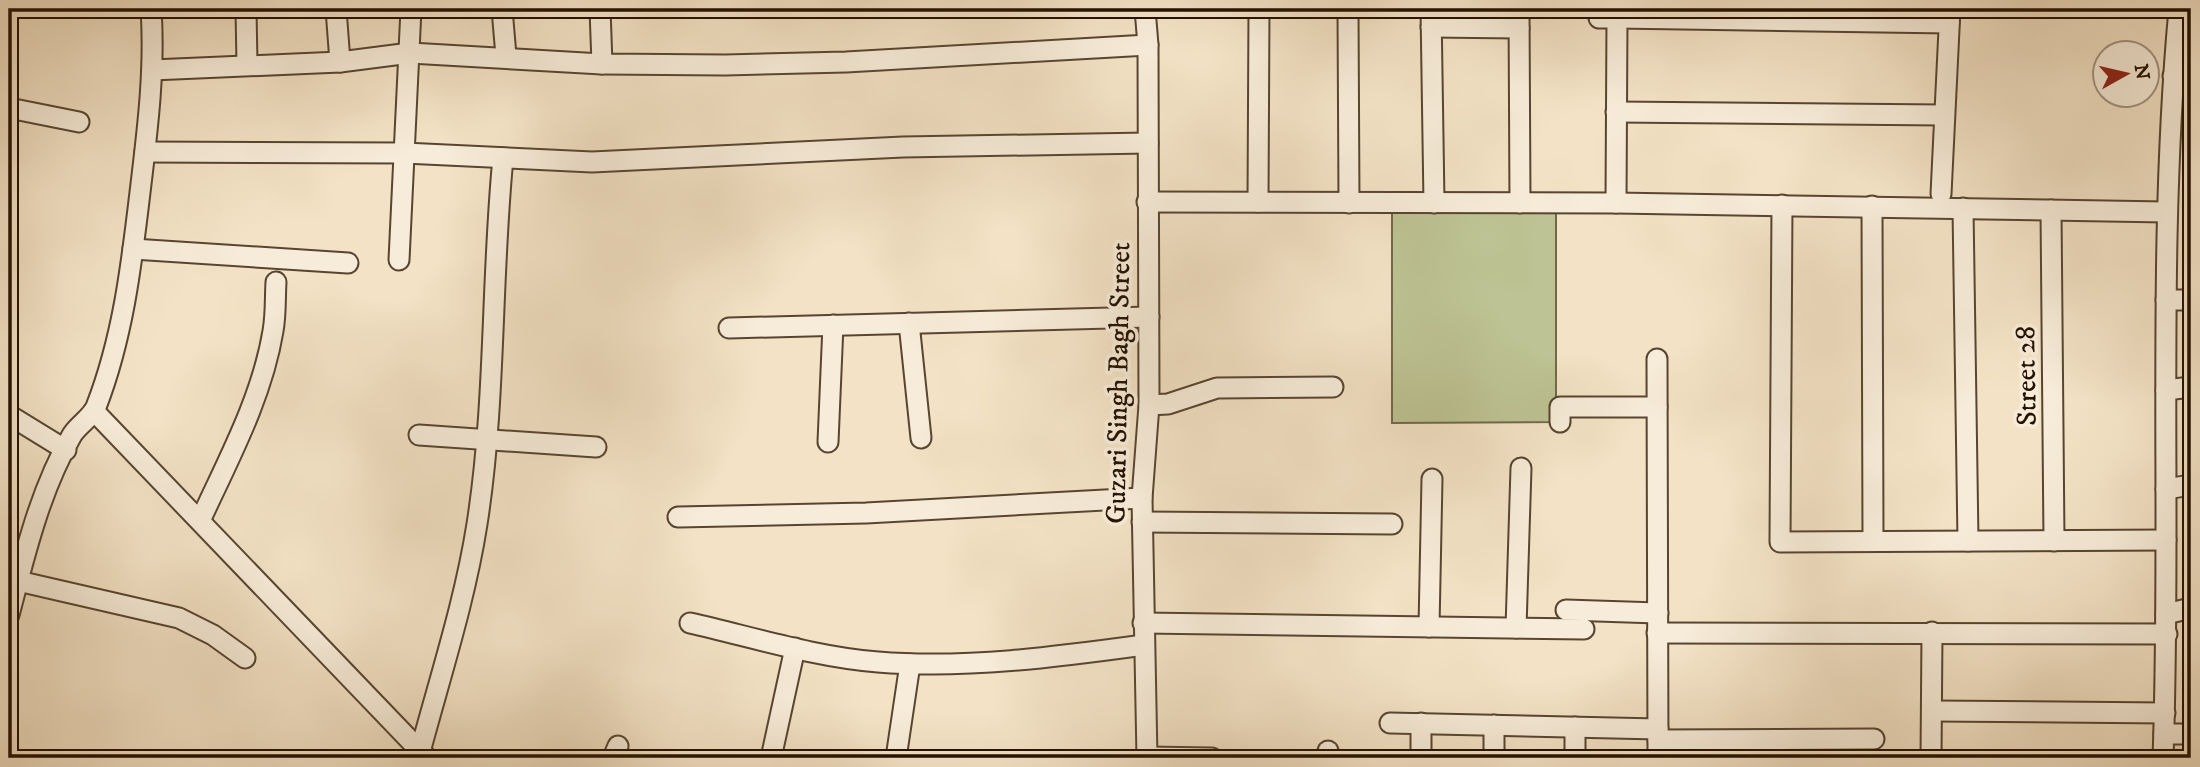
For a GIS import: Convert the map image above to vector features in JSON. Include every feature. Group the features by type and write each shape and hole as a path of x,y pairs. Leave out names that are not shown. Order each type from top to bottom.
{"street":[{"path":"9,615 32,526 73,433 94,411 118,343 145,152 152,70 151,9"},
{"path":"246,9 247,65"},
{"path":"336,9 340,62"},
{"path":"398,260 411,9"},
{"path":"502,9 506,56"},
{"path":"600,9 601,64"},
{"name":"Guzari Singh Bagh Street","path":"1144,9 1148,44 1149,405 1142,522 1147,758"},
{"path":"1258,202 1259,9"},
{"path":"1348,9 1349,203"},
{"path":"1599,9 1599,18 1949,16 1941,194"},
{"path":"2164,758 2166,212 2182,76 2179,9"},
{"path":"1434,203 1431,18 1519,19 1520,203"},
{"path":"1616,203 1617,18"},
{"path":"152,70 340,62 410,53 506,56 601,64 846,62 1148,44"},
{"path":"9,108 79,122"},
{"path":"1616,112 1943,115"},
{"path":"145,152 404,153 592,162 903,147 1148,143"},
{"path":"423,755 477,525 485,439 495,241 503,158"},
{"path":"1147,202 1616,203 2166,212"},
{"path":"1782,205 1780,542 2166,540"},
{"path":"1872,206 1873,541"},
{"path":"1964,208 1968,541"},
{"name":"Street 28","path":"2051,210 2054,541"},
{"path":"133,249 348,263"},
{"path":"200,521 238,440 265,369 274,328 276,282"},
{"path":"2166,300 2191,300"},
{"path":"729,328 1149,317"},
{"path":"909,323 921,438"},
{"path":"828,442 832,325"},
{"path":"1657,359 1658,743"},
{"path":"1149,405 1168,404 1217,388 1333,387"},
{"path":"2166,390 2191,387"},
{"path":"1560,422 1560,407 1657,407"},
{"path":"94,411 423,755"},
{"path":"9,415 66,450"},
{"path":"419,435 596,447"},
{"path":"1516,628 1521,468"},
{"path":"1429,626 1432,479"},
{"path":"2166,489 2191,485"},
{"path":"678,517 866,513 1142,498"},
{"path":"1142,522 1392,524"},
{"path":"18,582 179,618 213,635 245,658"},
{"path":"2166,614 2191,608"},
{"path":"1566,610 1657,612"},
{"path":"690,623 835,657 911,664 1056,657 1144,645"},
{"path":"1143,623 1584,629"},
{"path":"1657,632 2166,634"},
{"path":"1931,758 1932,632"},
{"path":"771,758 795,648"},
{"path":"896,758 911,664"},
{"path":"1933,711 2165,713"},
{"path":"1390,723 1575,727 1658,743 1874,739"},
{"path":"1421,723 1421,758"},
{"path":"1494,725 1494,758"},
{"path":"1575,727 1575,758"},
{"path":"2164,734 2191,734"},
{"path":"1147,758 1212,758"}],"green space":[{"path":"1556,203 1556,422 1392,423 1392,204"}]}
